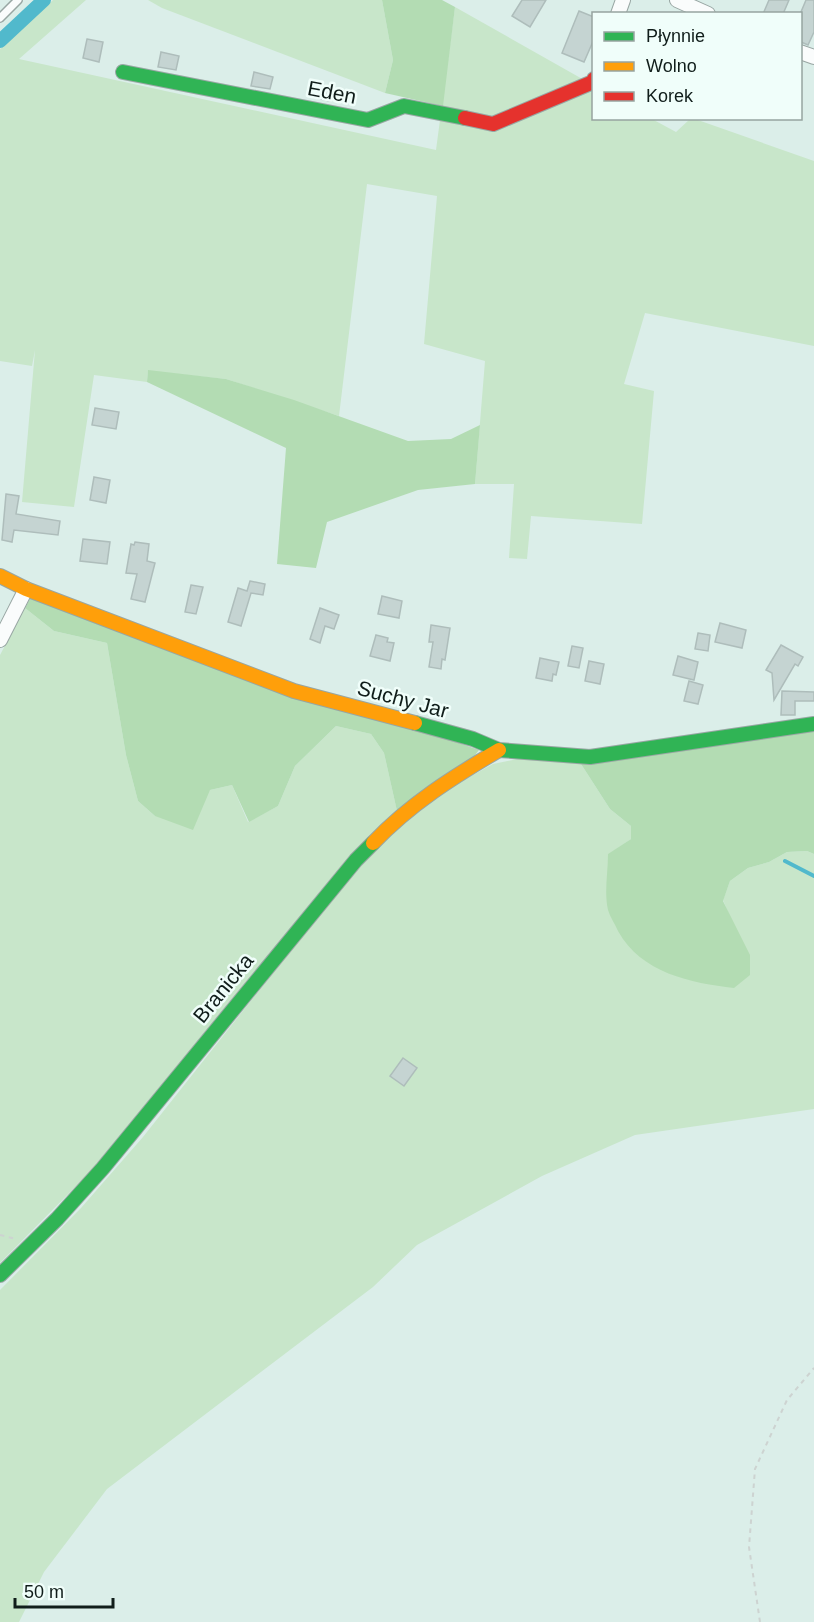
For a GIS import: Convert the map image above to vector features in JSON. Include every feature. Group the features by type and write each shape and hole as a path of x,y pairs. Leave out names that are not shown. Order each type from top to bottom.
{"street":[{"path":"677,0 704,12"},
{"name":"Eden","path":"123,72 368,120 404,106 493,124 592,82"},
{"name":"Suchy Jar","path":"0,576 26,589 294,691 473,739 499,750 590,757 814,724"},
{"path":"0,640 26,589"},
{"name":"Branicka","path":"0,1275 57,1219 103,1168 356,860 394,821 442,784 499,750"}],"lane":[{"path":"0,18 18,0"}],"path":[{"path":"760,1622 749,1547 754,1469 787,1400 814,1368"}],"green space":[{"path":"53,0 86,0 19,59 436,150 455,7 592,84 592,120 654,120 676,132 689,120 698,120 814,161 814,346 645,313 624,384 654,391 642,524 531,516 527,559 509,558 514,484 475,484 485,361 424,344 437,196 367,184 339,416 226,379 148,371 147,382 94,375 74,507 22,502 35,350 32,366 0,361 0,49"},
{"path":"148,0 382,0 393,60 385,93 162,8"},
{"path":"382,0 442,0 455,7 443,106 385,93 393,60"},
{"path":"148,370 226,379 294,400 408,441 451,439 480,425 475,484 418,490 327,522 316,568 277,564 286,448 147,382"},
{"path":"32,595 479,750 472,759 397,811 384,753 371,734 336,726 295,766 278,806 249,822 232,785 210,790 193,830 155,816 138,801 126,755 107,643 54,631 25,608"},
{"path":"25,608 54,631 107,643 126,755 138,801 155,816 210,790 232,785 248,822 278,806 295,766 336,726 371,734 384,753 397,811 92,1170 0,1263 0,655"},
{"path":"814,729 814,854 807,851 787,852 769,862 748,868 730,881 723,901 750,955 750,975 734,988 718,986 684,979 653,966 640,957 618,931 609,913 606,896 608,854 631,839 631,826 610,809 581,764"},
{"path":"522,758 581,764 610,809 631,826 631,839 609,854 608,874 731,919 723,900 730,881 748,868 769,862 787,852 807,851 814,854 814,1109 635,1135 542,1176 417,1245 373,1287 107,1489 44,1572 19,1622 0,1622 0,1290 81,1208 143,1137 345,882 398,827 442,792 493,764"}],"building":[{"path":"522,0 546,0 530,27 512,16"},
{"path":"769,0 789,0 784,12 764,12"},
{"path":"806,0 814,0 814,32 808,45 802,42 801,12"},
{"path":"579,11 592,16 592,44 584,62 562,53"},
{"path":"87,39 103,42 99,62 83,58"},
{"path":"161,52 179,56 176,70 158,67"},
{"path":"254,72 273,77 270,89 251,86"},
{"path":"314,86 332,90 330,101 311,97"},
{"path":"95,408 119,412 116,429 92,425"},
{"path":"94,477 110,480 106,503 90,500"},
{"path":"6,494 19,496 16,514 60,521 58,535 14,530 12,542 2,540"},
{"path":"83,539 110,542 107,564 80,561"},
{"path":"135,542 149,544 147,561 155,563 145,602 131,599 137,574 126,573 131,544 134,545"},
{"path":"250,581 265,584 263,595 251,593 241,626 228,622 238,588 247,591"},
{"path":"191,585 203,587 196,614 185,612"},
{"path":"382,596 402,601 399,618 378,614"},
{"path":"320,608 339,615 334,629 325,626 320,643 310,639"},
{"path":"720,623 746,630 742,648 715,642"},
{"path":"431,625 450,628 445,660 442,659 441,669 429,667 433,642 429,642"},
{"path":"698,633 710,635 708,651 695,649"},
{"path":"376,635 388,638 387,642 394,643 390,661 370,656"},
{"path":"781,645 803,657 798,666 795,664 774,700 772,673 766,670"},
{"path":"572,646 583,648 579,668 568,666"},
{"path":"678,656 698,662 694,680 673,675"},
{"path":"540,658 559,662 552,681 536,678"},
{"path":"589,661 604,664 600,684 585,681"},
{"path":"689,681 703,685 698,704 684,701"},
{"path":"782,691 814,692 814,701 795,701 795,715 781,715"},
{"path":"403,1058 417,1068 404,1086 390,1076"}],"waterway":[{"path":"0,41 44,0"},
{"path":"785,861 814,876"}],"traffic: fast":[{"path":"123,72 368,120 404,106 465,118"},
{"path":"415,723 473,739 499,750 590,757 814,724"},
{"path":"0,1275 57,1219 103,1168 356,860 373,843"}],"traffic: slow":[{"path":"0,576 26,589 294,691 415,723"},
{"path":"373,843 433,792 499,750"}],"traffic: jam":[{"path":"465,118 493,124 592,82"}]}
